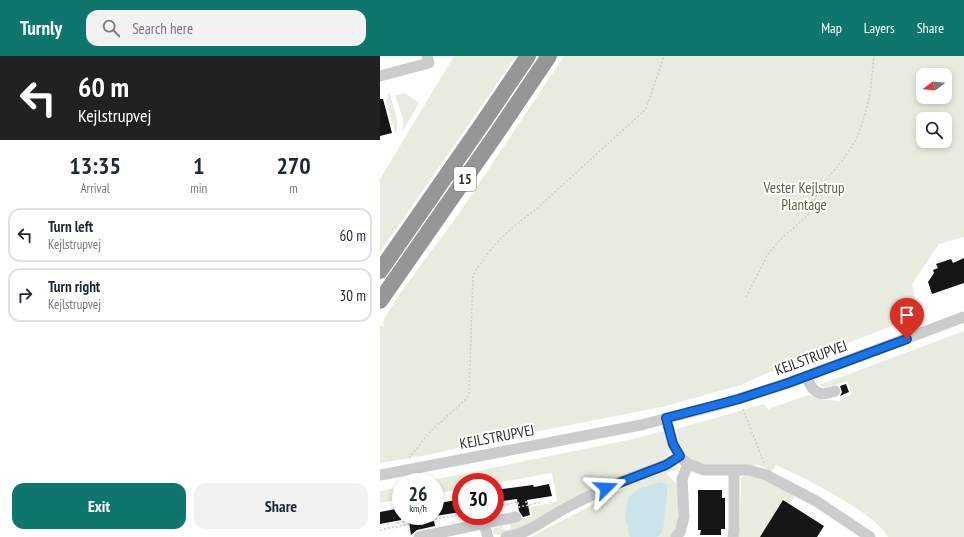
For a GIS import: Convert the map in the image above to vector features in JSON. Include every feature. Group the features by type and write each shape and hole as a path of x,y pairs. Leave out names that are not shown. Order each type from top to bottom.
{"highway":[{"name":"15","path":"380,271 528,56"},
{"name":"15","path":"380,301 549,56"}],"street":[{"path":"380,76 428,60"},
{"name":"KEJLSTRUPVEJ","path":"380,475 641,425 739,399 806,376 964,317"},
{"path":"806,376 810,388 825,393 835,391"},
{"path":"666,418 673,444 680,456 688,464 704,470 749,470 766,475 816,501 870,537"},
{"path":"506,537 518,535 527,531 566,508 606,488 666,465 680,456"},
{"path":"676,537 680,532 684,517 682,479 688,464"},
{"path":"732,537 734,528 734,470"},
{"path":"504,520 516,517"},
{"path":"418,537 479,525"},
{"path":"484,525 488,537"}],"path":[{"path":"410,469 409,458 426,436 467,398 469,394 473,276 492,247 513,226 534,211 646,109 664,56"},
{"path":"746,297 768,254 782,238 808,215 820,187 842,161 856,140 864,118 870,94 874,56"},
{"path":"739,399 766,470 766,475"},
{"path":"526,501 530,513"},
{"path":"504,505 518,502 519,507 542,502"},
{"path":"388,523 389,528"},
{"path":"380,530 404,525"}],"green space":[{"path":"454,56 516,56 380,252 380,179"},
{"name":"Vester Kejlstrup Plantage","path":"564,56 964,56 964,237 939,244 912,284 919,316 760,376 741,385 666,406 479,443 428,455 380,463 380,325 383,327 384,319 399,295 460,212"},
{"path":"389,92 397,119 396,135 386,102"},
{"path":"405,93 419,103 403,131 403,119 395,95"},
{"path":"964,331 964,537 888,537 880,527 854,506 820,486 776,465 772,472 759,465 707,465 691,460 684,453 678,443 676,429 764,404 768,409 808,395 819,399 839,401 852,394 847,381 826,388 819,385"},
{"path":"664,432 670,453 659,463 514,533 499,535 494,534 493,531 494,528 503,526 504,530 510,529 510,524 519,523 518,519 532,516 531,507 557,501 552,473 504,481 504,473 467,473"},
{"path":"677,466 678,469 666,473 677,485 677,524 673,537 531,537 632,484"},
{"path":"746,475 765,481 795,495 791,503 783,499 760,537 738,537 740,526 741,478"},
{"path":"452,476 452,491 444,492 444,478"},
{"path":"392,489 392,501 380,503 380,491"}],"water":[{"path":"661,482 668,485 663,531 657,537 630,537 625,517 628,498 640,488"}],"building":[{"path":"380,99 383,99 392,133 380,136"},
{"path":"964,258 964,283 932,294 928,282 934,273 933,270 938,268 936,264 951,259 953,263"},
{"path":"846,384 849,392 840,396 842,392 840,386"},
{"path":"549,484 552,496 527,500 530,515 523,517 519,511 517,499 504,501 504,489 533,485 534,487"},
{"path":"698,490 722,490 722,498 725,498 725,529 721,529 721,535 700,535 701,530 698,530"},
{"path":"783,500 824,526 817,537 760,537"},
{"path":"452,501 452,513 444,515 444,502"},
{"path":"392,510 392,522 380,524 380,512"},
{"path":"409,525 435,525 417,530 411,535"}],"route":[{"path":"606,488 666,465 680,456 673,444 666,418 722,404 788,383 907,339"}]}
